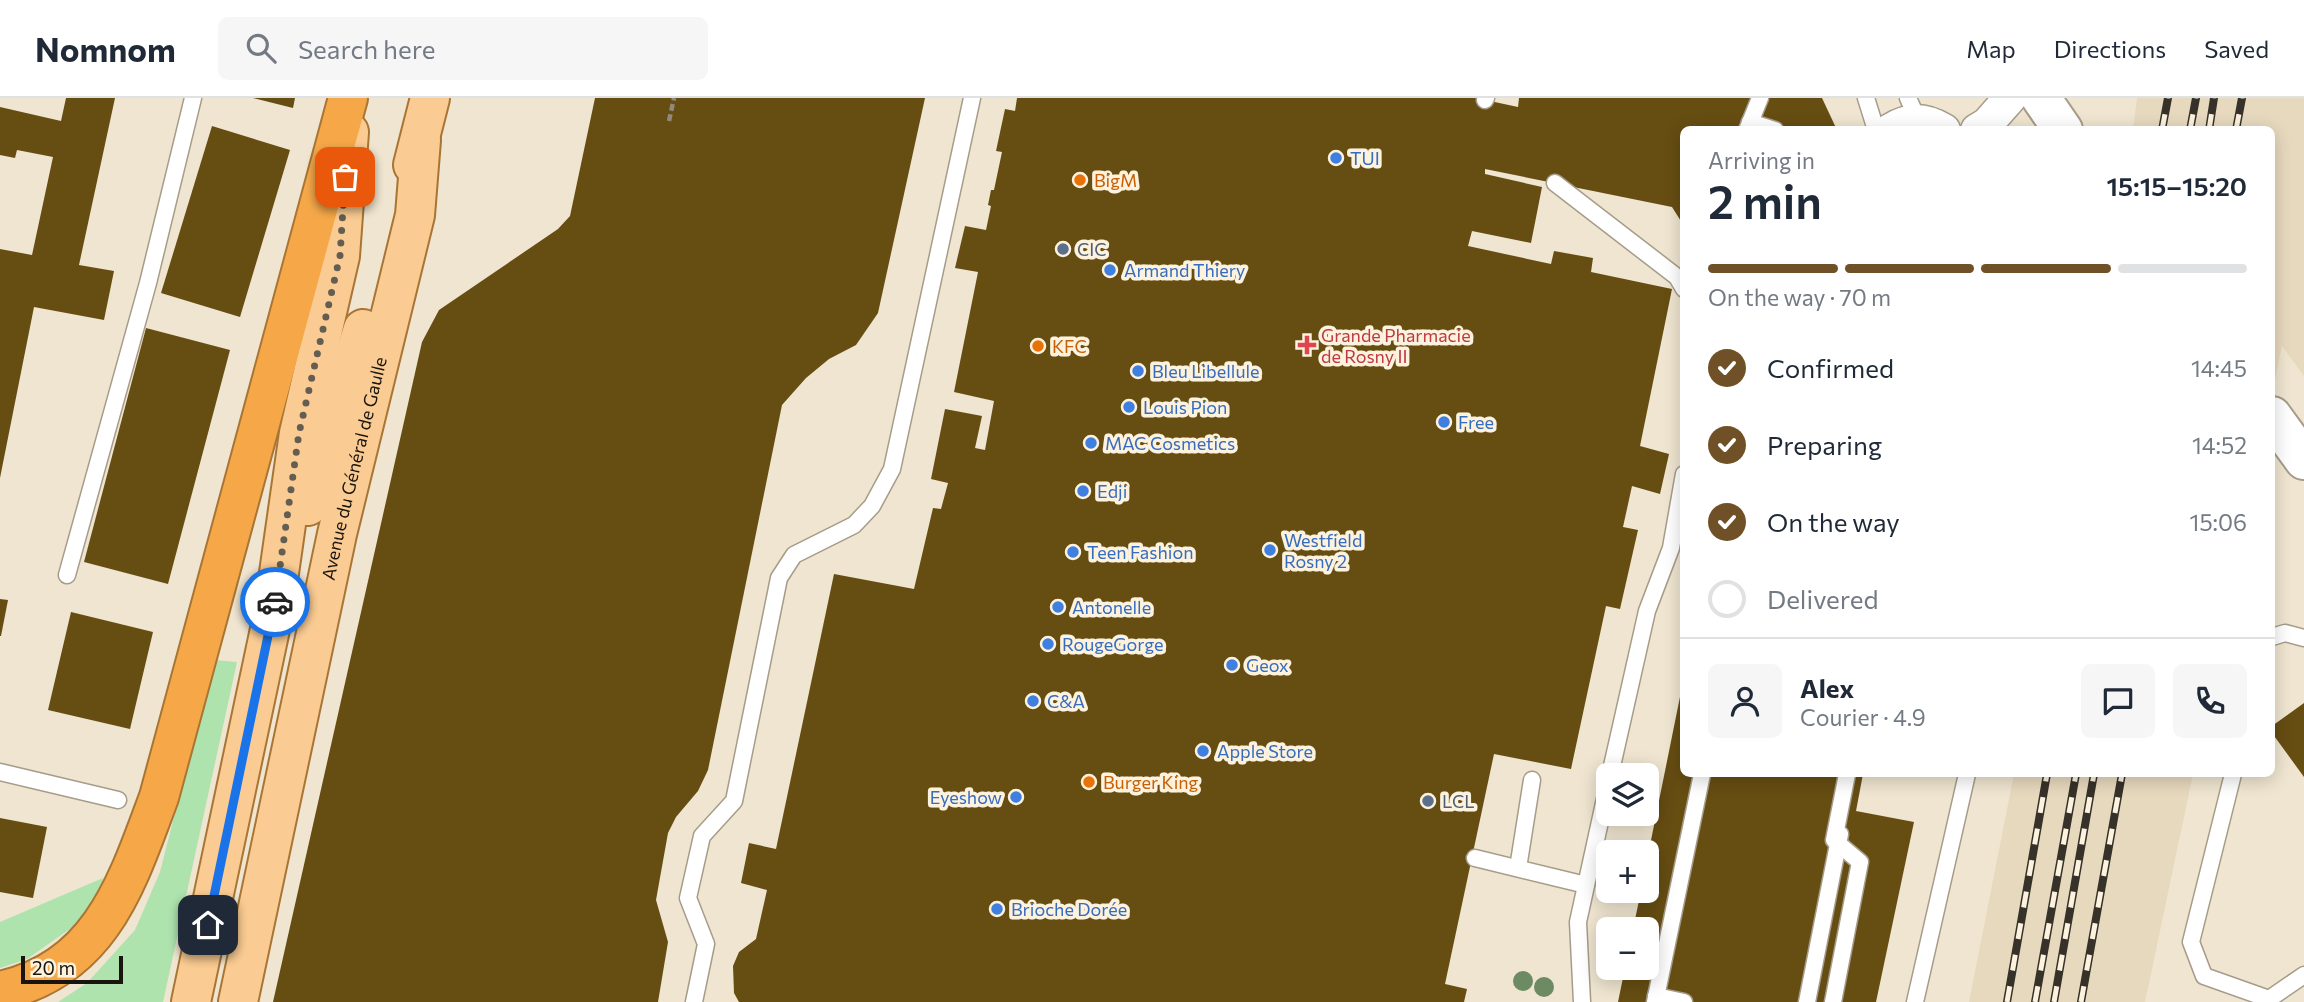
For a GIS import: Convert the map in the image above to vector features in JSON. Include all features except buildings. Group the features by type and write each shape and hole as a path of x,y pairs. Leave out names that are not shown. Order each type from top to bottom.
{"highway":[{"path":"0,991 59,968 98,932 128,882 159,797 349,98"}],"main road":[{"name":"Avenue du Général de Gaulle","path":"191,1002 273,615 299,433 340,256 349,98"},
{"name":"Avenue du Général de Gaulle","path":"273,615 421,140 430,98"},
{"path":"2040,98 2060,126"},
{"name":"Avenue du Général de Gaulle","path":"238,1002 337,534 415,215 421,140"},
{"path":"2275,420 2304,460"}],"street":[{"path":"1984,126 2010,98"}],"lane":[{"path":"67,575 148,282 193,98"},
{"path":"694,1002 706,944 688,898 702,836 734,801 779,578 794,555 854,525 872,506 892,469 972,98"},
{"path":"1749,126 1760,98"},
{"path":"1866,98 1875,126"},
{"path":"1555,183 1677,277 1680,282"},
{"path":"1613,763 1647,611 1671,548 1680,497"},
{"path":"2275,636 2284,633 2304,638"},
{"path":"0,772 118,800"},
{"path":"1684,1002 1656,999 1701,777"},
{"path":"1807,1002 1849,777"},
{"path":"1833,1002 1860,862 1834,840 1849,777"},
{"path":"1915,1002 1966,777"},
{"path":"2232,777 2191,942 2204,976 2269,999 2304,975"},
{"path":"1518,868 1532,780"},
{"path":"1582,1002 1578,922 1599,826"},
{"path":"1475,858 1586,885"}],"path":[{"path":"669,121 674,98"}],"shaded area":[{"path":"2137,98 2304,98 2304,376 2282,346 2275,380 2275,126 2133,126"},
{"path":"2013,777 2192,777 2145,1002 1969,1002"}],"green space":[{"path":"214,660 237,662 163,1002 58,1002 87,983 135,930 160,872"},
{"path":"103,878 94,912 27,959 0,968 0,922"}],"railway":[{"path":"2163,126 2168,98"},
{"path":"2191,126 2196,98"},
{"path":"2210,126 2214,98"},
{"path":"2237,126 2242,98"},
{"path":"2007,1002 2046,777"},
{"path":"2035,1002 2075,777"},
{"path":"2054,1002 2093,777"},
{"path":"2081,1002 2121,777"}],"way so far":[{"path":"275,602 299,433 340,256 345,177"}],"place":[{"name":"TUI","path":"1336,158"},
{"name":"BigM","path":"1080,180"},
{"name":"CIC","path":"1063,249"},
{"name":"Armand Thiery","path":"1110,270"},
{"name":"Grande Pharmacie de Rosny II","path":"1307,345"},
{"name":"KFC","path":"1038,346"},
{"name":"Bleu Libellule","path":"1138,371"},
{"name":"Louis Pion","path":"1129,407"},
{"name":"Free","path":"1444,422"},
{"name":"MAC Cosmetics","path":"1091,443"},
{"name":"Edji","path":"1083,491"},
{"name":"Westfield Rosny 2","path":"1270,550"},
{"name":"Teen Fashion","path":"1073,552"},
{"name":"Antonelle","path":"1058,607"},
{"name":"RougeGorge","path":"1048,644"},
{"name":"Geox","path":"1232,665"},
{"name":"C&A","path":"1033,701"},
{"name":"Apple Store","path":"1203,751"},
{"name":"Burger King","path":"1089,782"},
{"name":"Eyeshow","path":"1016,797"},
{"name":"LCL","path":"1428,801"},
{"name":"Brioche Dorée","path":"997,909"}],"route":[{"path":"208,925 275,602"}]}
